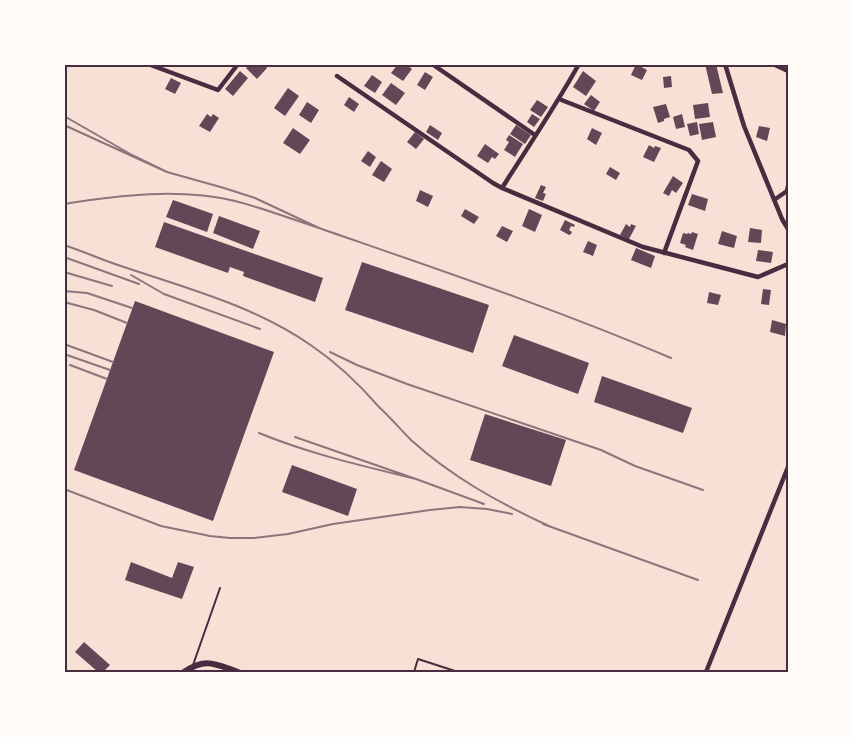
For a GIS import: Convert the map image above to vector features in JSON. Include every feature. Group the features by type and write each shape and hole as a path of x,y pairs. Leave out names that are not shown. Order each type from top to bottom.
{"main road":[{"path":"184,672 193,666 209,662 238,672"}],"street":[{"path":"148,64 218,90 238,64"},
{"path":"432,64 535,135"},
{"path":"502,188 579,64"},
{"path":"725,64 744,126 782,219 789,229"},
{"path":"773,64 789,70"},
{"path":"337,76 502,188 643,247 758,277 789,264"},
{"path":"559,99 689,150 698,161 664,253"},
{"path":"774,200 787,191 789,186"},
{"path":"706,672 789,467"}],"lane":[{"path":"193,666 220,588"},
{"path":"414,672 418,659 458,672"}],"building":[{"path":"250,64 264,64 267,68 257,79 246,68"},
{"path":"398,64 406,64 412,69 403,81 391,73"},
{"path":"636,64 647,70 642,80 631,75"},
{"path":"705,64 716,64 723,93 712,94"},
{"path":"240,71 248,78 233,96 225,89"},
{"path":"583,71 596,81 586,96 573,87"},
{"path":"425,72 433,77 425,90 417,85"},
{"path":"372,75 382,82 375,93 364,86"},
{"path":"671,76 672,87 664,88 663,77"},
{"path":"171,78 181,83 175,94 165,89"},
{"path":"391,83 405,93 396,105 382,95"},
{"path":"288,88 299,96 285,116 274,108"},
{"path":"591,95 600,102 594,111 584,104"},
{"path":"349,97 359,104 354,112 344,105"},
{"path":"537,100 548,107 541,117 530,110"},
{"path":"307,102 319,110 311,123 299,115"},
{"path":"708,103 710,117 695,119 693,105"},
{"path":"666,104 670,117 658,123 653,107"},
{"path":"207,114 211,117 213,114 219,118 210,132 199,126"},
{"path":"532,114 540,119 534,127 527,122"},
{"path":"682,114 685,127 676,129 673,117"},
{"path":"697,122 699,134 690,136 687,124"},
{"path":"713,122 716,137 702,140 699,124"},
{"path":"430,125 442,133 438,140 426,132"},
{"path":"516,125 531,135 525,144 510,134"},
{"path":"759,126 770,128 767,141 756,137"},
{"path":"293,128 310,140 300,154 283,143"},
{"path":"592,128 602,133 596,145 587,139"},
{"path":"415,132 424,139 416,149 407,142"},
{"path":"509,135 523,144 515,157 504,150 509,142 506,140"},
{"path":"485,144 499,154 495,159 492,157 488,163 477,156"},
{"path":"649,145 661,148 654,162 643,157"},
{"path":"368,151 376,157 370,167 361,161"},
{"path":"381,161 392,169 384,182 372,175"},
{"path":"610,167 620,173 616,180 606,174"},
{"path":"673,176 683,183 676,193 672,190 669,196 663,193"},
{"path":"541,185 546,187 543,201 535,198"},
{"path":"420,190 433,196 428,207 416,201"},
{"path":"692,194 708,199 705,211 688,205"},
{"path":"173,200 213,214 207,232 166,217"},
{"path":"465,209 479,217 474,224 461,216"},
{"path":"529,209 542,215 535,232 522,226"},
{"path":"219,216 260,231 253,249 213,233"},
{"path":"565,220 575,225 571,226 569,230 572,232 569,235 560,230"},
{"path":"164,222 323,278 315,302 243,276 244,272 230,267 228,273 155,247"},
{"path":"626,224 630,227 631,224 636,226 629,239 620,235"},
{"path":"502,226 513,231 507,242 496,236"},
{"path":"750,228 762,230 761,243 748,242"},
{"path":"722,231 737,236 734,248 718,244"},
{"path":"692,232 698,234 693,250 680,243 683,233 691,234"},
{"path":"588,241 597,245 593,256 583,252"},
{"path":"636,248 655,256 651,268 631,260"},
{"path":"758,250 773,252 771,263 756,261"},
{"path":"362,262 489,305 473,353 345,310"},
{"path":"763,289 771,290 769,305 761,304"},
{"path":"709,292 721,295 718,305 707,303"},
{"path":"135,301 274,352 213,521 74,470"},
{"path":"772,320 786,324 785,336 770,332"},
{"path":"514,335 589,363 578,394 502,366"},
{"path":"602,376 692,408 683,433 594,402"},
{"path":"485,414 566,440 551,486 470,460"},
{"path":"292,465 357,489 348,516 282,492"},
{"path":"131,562 172,578 178,562 194,567 182,599 125,580"},
{"path":"84,642 110,665 105,670 108,672 96,672 75,652"}],"railway":[{"path":"64,116 167,172 64,125"},
{"path":"64,204 150,194 193,195 235,201 319,228 255,198 167,172"},
{"path":"319,228 540,306 671,358"},
{"path":"64,245 217,298 290,332 339,367 411,440 443,466 494,498 549,526"},
{"path":"64,257 139,284"},
{"path":"64,272 112,286"},
{"path":"131,275 164,294 260,329"},
{"path":"64,291 87,293 132,308"},
{"path":"64,302 94,310 127,323"},
{"path":"64,344 113,362"},
{"path":"330,352 407,384 601,450 635,466 703,490"},
{"path":"64,354 110,370"},
{"path":"70,365 107,379"},
{"path":"259,433 317,453 416,479 295,437"},
{"path":"416,479 484,504"},
{"path":"64,489 161,526 230,538 288,534 333,524 460,507 512,514"},
{"path":"543,524 698,580"}]}
